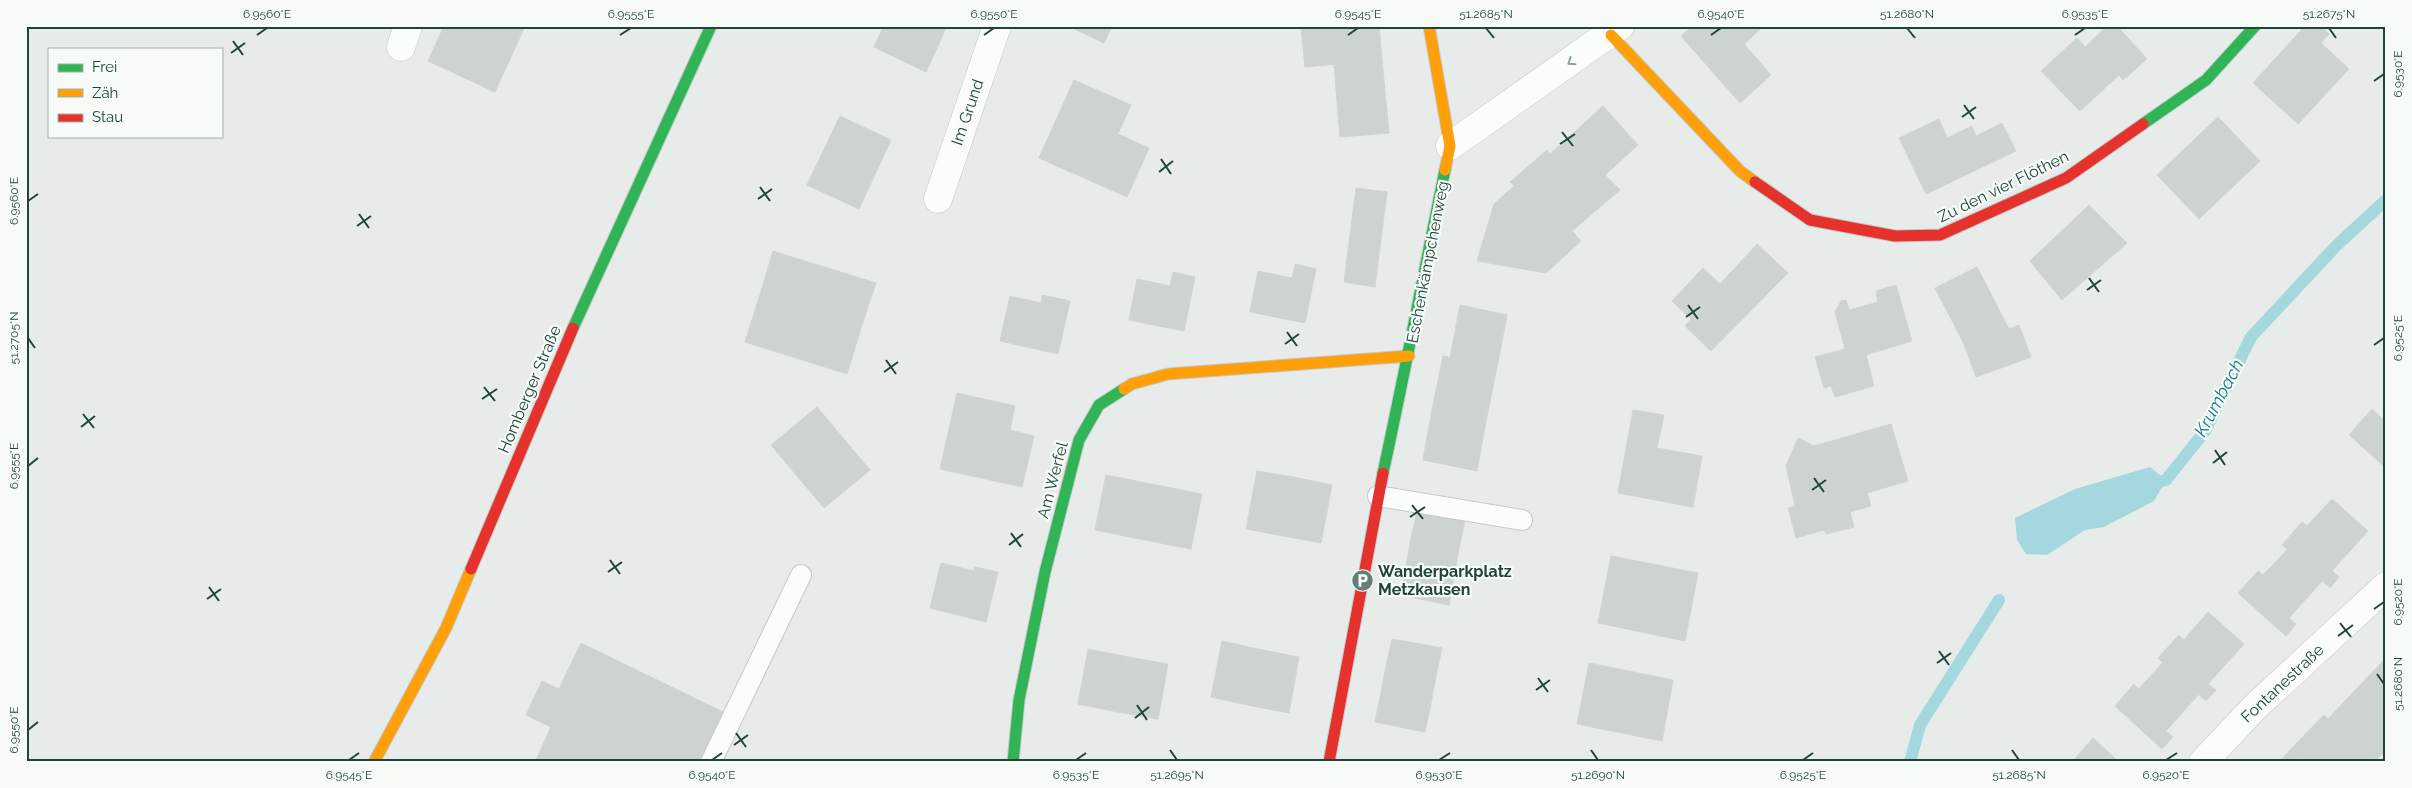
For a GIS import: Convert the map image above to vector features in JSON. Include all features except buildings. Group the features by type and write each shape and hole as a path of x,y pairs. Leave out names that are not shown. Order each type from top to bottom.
{"street":[{"name":"Homberger Straße","path":"374,762 446,628 563,350 711,26"},
{"name":"Im Grund","path":"938,199 997,26"},
{"name":"Eschenkämpchenweg","path":"1330,762 1378,496 1409,356 1420,290 1450,146 1429,26"},
{"name":"Zu den vier Flöthen","path":"1616,30 1740,171 1810,220 1896,236 1940,235 2066,178 2206,80 2254,26"},
{"path":"1450,146 1616,30"},
{"name":"Am Werfel","path":"1012,762 1019,700 1045,572 1080,440 1099,405 1132,384 1168,374 1409,356"},
{"name":"Fontanestraße","path":"2203,762 2256,707 2386,586"}],"lane":[{"path":"1378,496 1522,520"},
{"path":"711,762 801,575"}],"water":[{"path":"2150,467 2166,480 2154,501 2104,527 2085,530 2047,555 2026,554 2017,540 2015,518 2075,489"}],"waterway":[{"name":"Krumbach","path":"2151,484 2166,480 2205,431 2251,337 2337,245 2386,200"},
{"name":"Krumbach","path":"1910,762 1920,725 1999,600"}],"traffic: fast":[{"path":"573,328 711,26"},
{"path":"2143,124 2206,80 2255,26"},
{"path":"1383,473 1445,170"},
{"path":"1013,762 1019,700 1045,572 1079,440 1099,405 1124,389"}],"traffic: slow":[{"path":"1429,26 1450,146 1445,170"},
{"path":"1611,35 1740,171 1755,182"},
{"path":"1124,389 1132,384 1168,374 1409,356"},
{"path":"374,762 446,628 471,569"}],"traffic: jam":[{"path":"1755,182 1810,220 1895,236 1940,235 2066,178 2143,124"},
{"path":"471,569 573,328"},
{"path":"1329,762 1383,473"}],"place":[{"name":"Wanderparkplatz Metzkausen","path":"1362,580"}]}
